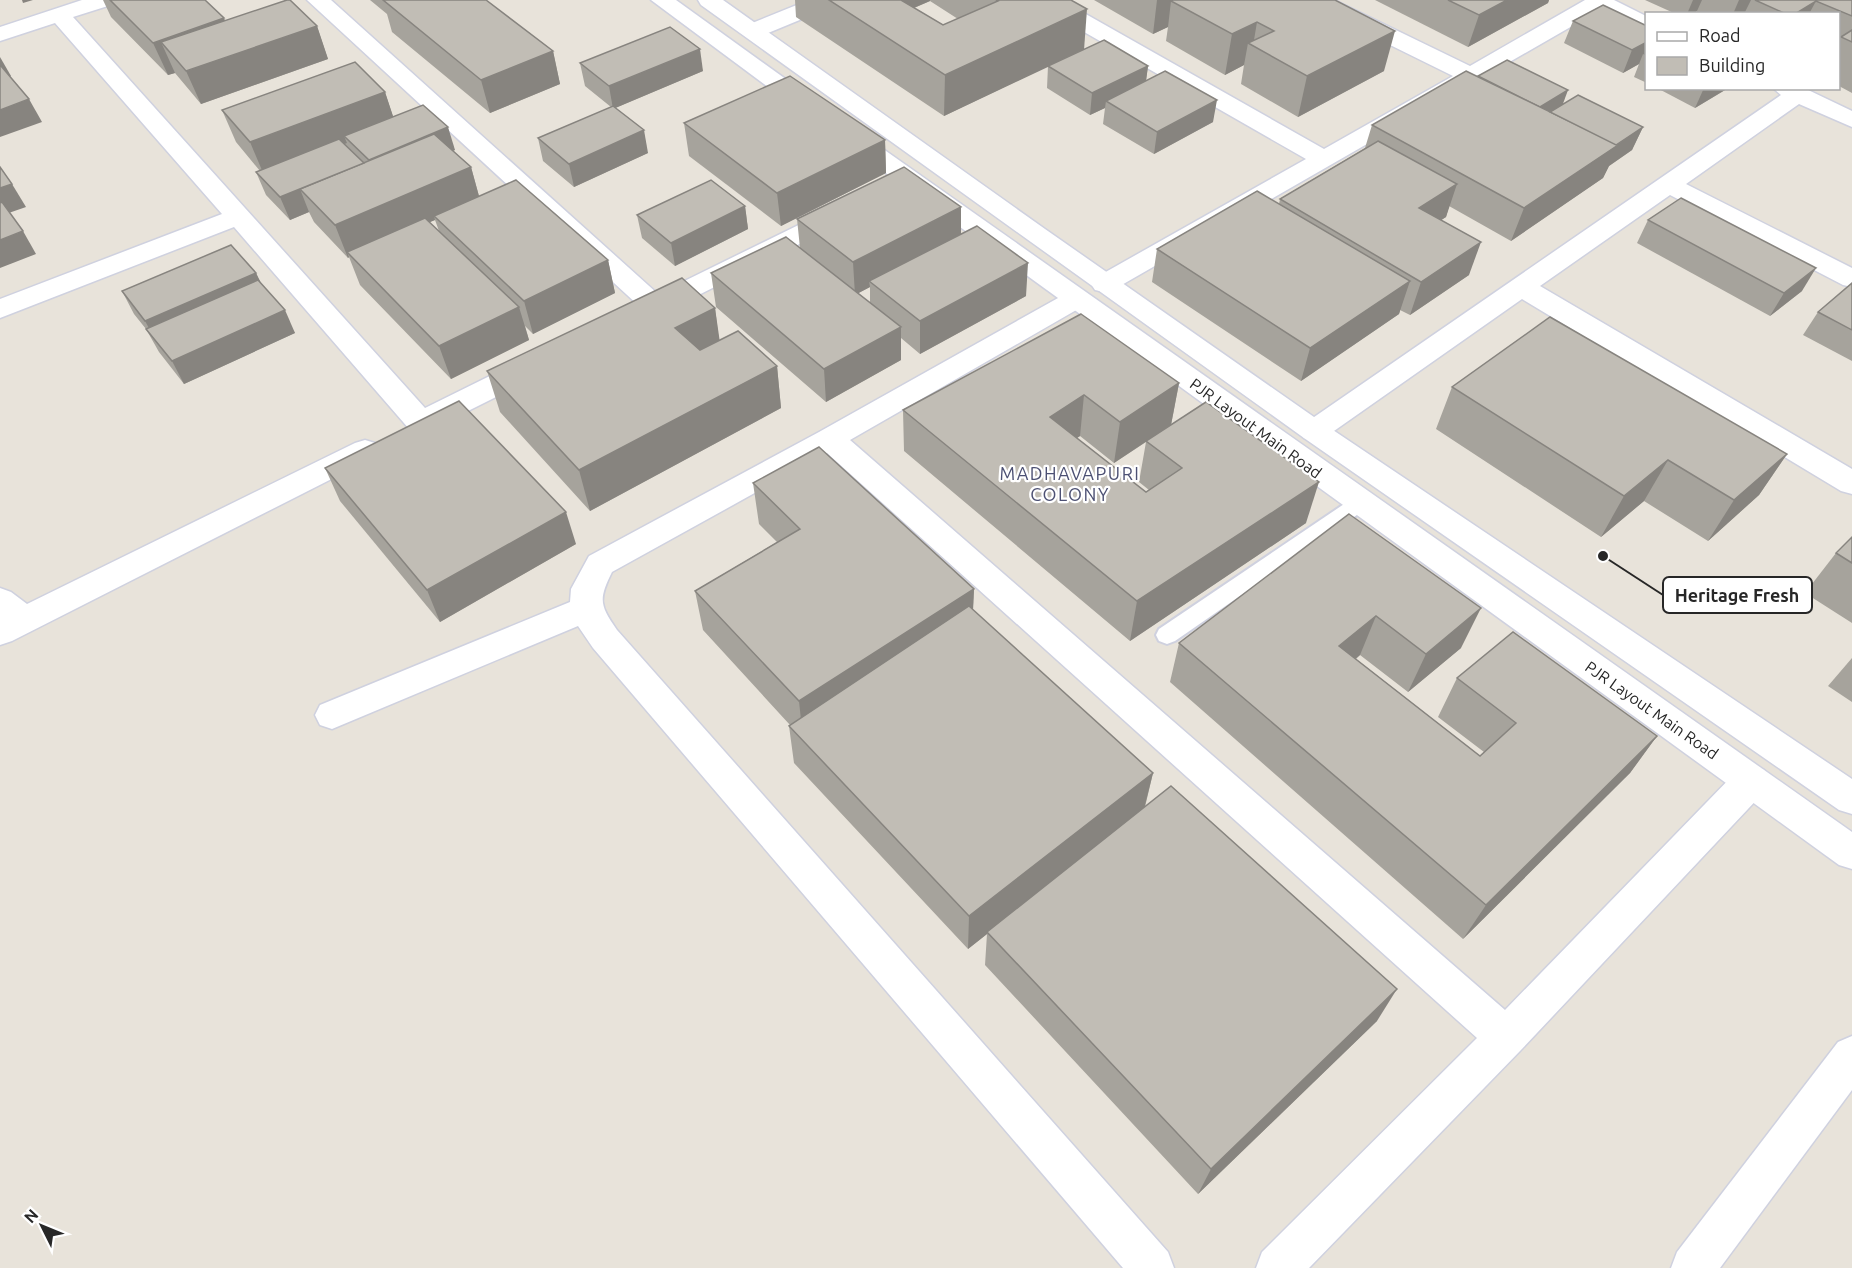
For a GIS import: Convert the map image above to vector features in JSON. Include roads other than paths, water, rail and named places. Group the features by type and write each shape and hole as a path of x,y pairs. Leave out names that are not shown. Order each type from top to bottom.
{"street":[{"path":"0,34 103,0"},
{"path":"318,0 656,306"},
{"name":"PJR Layout Main Road","path":"662,0 899,185 1007,249 1090,291 1360,503 1852,853"},
{"path":"709,0 1036,235 1090,291 1314,431 1852,799"},
{"path":"753,31 828,0"},
{"path":"1045,0 1323,158"},
{"path":"1317,0 1470,75"},
{"path":"1152,1268 605,639 585,609 587,589 600,564 829,439 1600,1 1645,23"},
{"path":"59,14 239,216 404,431"},
{"path":"1314,431 1668,184 1791,92 1852,120"},
{"path":"1668,184 1852,279"},
{"path":"624,321 857,206"},
{"path":"0,309 239,216"},
{"path":"1007,249 1036,235"},
{"path":"1520,286 1852,483"},
{"path":"8,617 404,431 560,353"},
{"path":"829,439 1506,1037"},
{"path":"332,716 585,609"},
{"path":"1278,1268 1506,1037 1751,781"},
{"path":"1693,1268 1852,1056"}],"lane":[{"path":"1167,634 1360,503"}],"place":[{"name":"Heritage Fresh","path":"1603,556"}],"district":[{"name":"MADHAVAPURI COLONY","path":"1070,484"}]}
